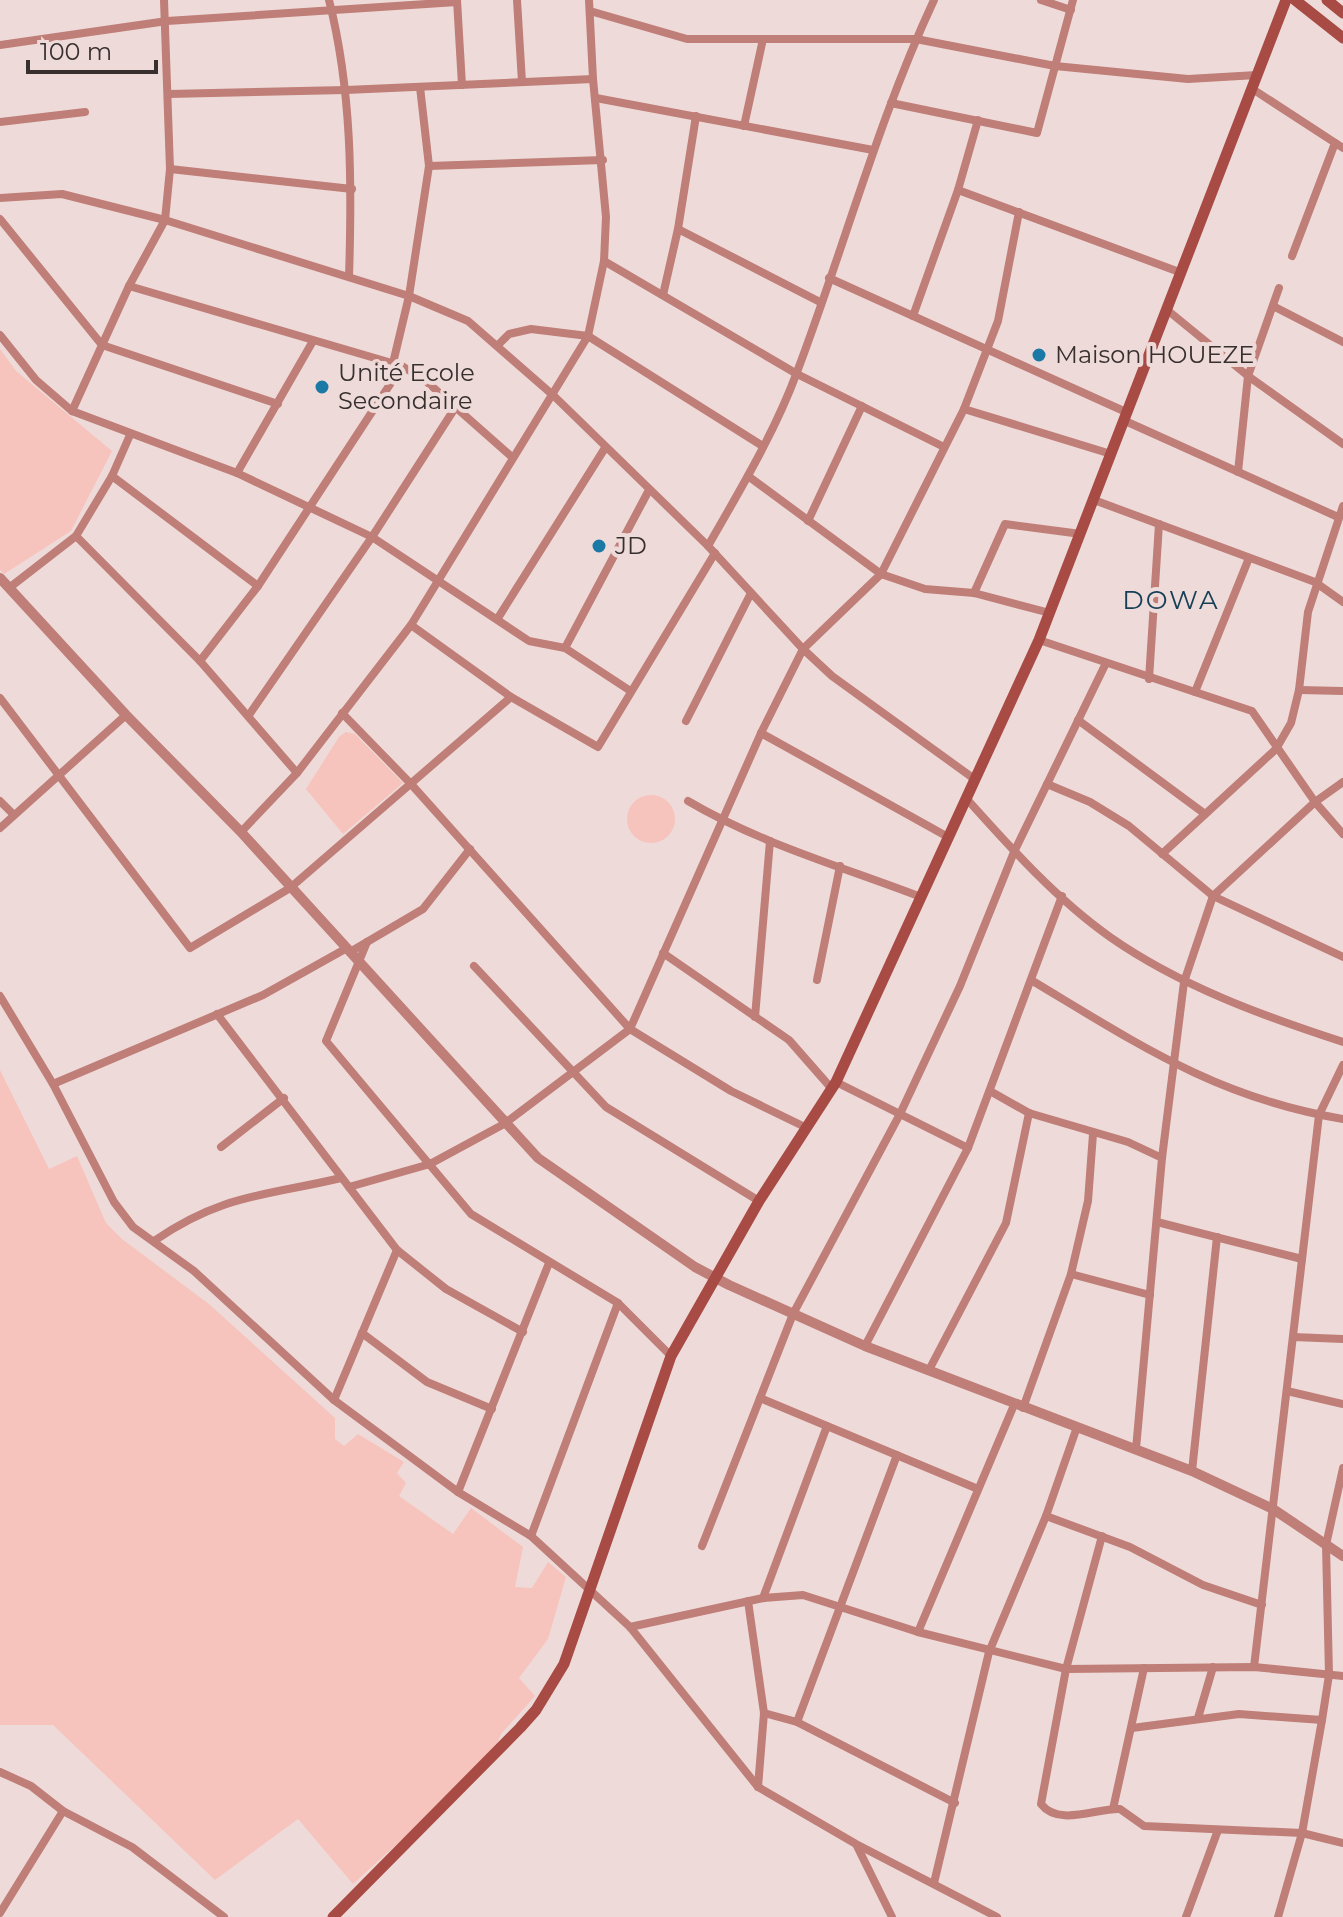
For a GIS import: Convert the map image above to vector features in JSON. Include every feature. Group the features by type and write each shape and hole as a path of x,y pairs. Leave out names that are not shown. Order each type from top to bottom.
{"main road":[{"path":"333,1917 536,1710 564,1664 671,1356 713,1277 834,1085 1039,640 1286,0"},
{"path":"1295,0 1343,38"},
{"path":"1327,0 1343,13"}],"street":[{"path":"72,411 129,286 165,220 170,169 164,0"},
{"path":"329,0 346,90 352,189 349,277"},
{"path":"517,0 522,82"},
{"path":"241,832 297,773 411,625 588,336 604,261 606,217 589,0"},
{"path":"411,625 511,697 598,747 712,549 797,374 873,150 934,0"},
{"path":"1041,0 1071,10"},
{"path":"891,103 1037,133 1073,0"},
{"path":"0,45 167,21 457,1 462,85"},
{"path":"590,11 687,39 916,39 1055,66 1188,79 1257,75"},
{"path":"744,126 763,39"},
{"path":"169,94 593,79"},
{"path":"200,661 258,586 397,364 429,166 420,87"},
{"path":"1251,88 1339,146 1292,256"},
{"path":"596,98 873,150"},
{"path":"0,122 85,112"},
{"path":"663,295 678,229 696,116"},
{"path":"913,316 958,190 978,120"},
{"path":"429,166 603,160"},
{"path":"170,169 352,189"},
{"path":"958,190 1182,273"},
{"path":"0,198 62,194 165,220 409,296 457,314 498,345 554,396 712,549 803,649 842,684 973,778"},
{"path":"349,1187 430,1164 504,1124 630,1029 761,733 803,649 881,574 964,409 988,350 1003,300 1019,212"},
{"path":"0,219 102,345 278,404"},
{"path":"678,229 820,302"},
{"path":"604,261 797,374 944,447"},
{"path":"829,278 988,350 1238,472 1338,517"},
{"path":"129,286 397,364 427,382 512,457"},
{"path":"1238,472 1248,376 1279,288"},
{"path":"1273,306 1343,342"},
{"path":"1166,309 1248,376 1343,444"},
{"path":"498,345 509,334 531,329 588,336 761,445"},
{"path":"0,335 36,380 72,411 237,473 372,537 529,641 565,648 629,690"},
{"path":"237,473 313,341"},
{"path":"808,521 862,406"},
{"path":"249,715 372,537 455,408"},
{"path":"964,409 1111,454"},
{"path":"130,435 112,476 76,536 3,582 126,715 241,832 538,1158 713,1277 865,1346 1192,1471 1273,1509 1343,1556"},
{"path":"498,618 605,448"},
{"path":"112,476 258,586"},
{"path":"748,476 881,574 925,589 974,593 1050,613"},
{"path":"565,648 649,490"},
{"path":"1094,500 1315,582 1343,602"},
{"path":"1162,854 1276,749 1294,716 1302,647 1315,582 1343,506"},
{"path":"974,593 1005,524 1081,534"},
{"path":"1149,679 1159,524"},
{"path":"76,536 200,661 297,773"},
{"path":"1195,692 1249,558"},
{"path":"686,721 751,593"},
{"path":"1039,640 1252,711 1315,802 1343,834"},
{"path":"702,1546 793,1314 900,1114 960,986 1014,852 1106,663"},
{"path":"1299,690 1343,691"},
{"path":"0,698 190,948 290,888 511,697"},
{"path":"342,713 411,784 630,1029 731,1091 807,1128"},
{"path":"0,828 126,715"},
{"path":"1078,720 1205,814"},
{"path":"761,733 948,837"},
{"path":"1136,1449 1162,1158 1184,982 1213,896 1315,802 1343,782"},
{"path":"1047,784 1110,813 1213,896 1343,957"},
{"path":"966,798 1014,852 1111,937 1184,982 1266,1016 1343,1042"},
{"path":"0,801 13,814"},
{"path":"688,801 722,821 770,841 921,897"},
{"path":"755,1017 770,841"},
{"path":"53,1084 263,995 367,942 423,909 470,849"},
{"path":"817,980 840,866"},
{"path":"865,1346 968,1148 1062,896"},
{"path":"367,942 326,1041 471,1214 618,1303 671,1356"},
{"path":"663,953 789,1040 834,1085 968,1148"},
{"path":"474,966 606,1107 759,1201"},
{"path":"1031,980 1175,1067 1231,1091 1343,1119"},
{"path":"0,996 53,1084 114,1202 133,1227 223,1296 334,1400 458,1492 531,1536 630,1627 758,1787 856,1844 997,1917"},
{"path":"217,1014 397,1250 446,1289 523,1332"},
{"path":"1254,1667 1319,1115 1343,1065"},
{"path":"990,1091 1029,1113 1128,1142 1162,1158"},
{"path":"221,1147 284,1098"},
{"path":"929,1370 1006,1223 1029,1113"},
{"path":"918,1632 978,1489 1018,1406 1071,1274 1088,1201 1093,1134"},
{"path":"154,1241 188,1218 236,1199 341,1178"},
{"path":"1157,1222 1302,1259"},
{"path":"1192,1471 1217,1237"},
{"path":"334,1400 397,1250"},
{"path":"458,1492 549,1263"},
{"path":"1071,1274 1150,1295"},
{"path":"531,1536 618,1303"},
{"path":"362,1333 427,1382 492,1409"},
{"path":"1293,1337 1343,1339"},
{"path":"1287,1391 1343,1404"},
{"path":"760,1398 978,1489"},
{"path":"763,1598 827,1426"},
{"path":"934,1883 989,1652 1046,1516 1077,1427"},
{"path":"797,1722 897,1455"},
{"path":"1278,1917 1302,1833 1329,1675 1326,1545 1343,1468"},
{"path":"1046,1516 1102,1536 1203,1585 1262,1605"},
{"path":"1102,1536 1066,1669 1041,1804 1056,1813 1083,1815 1113,1809 1126,1811 1144,1826 1302,1833 1343,1843"},
{"path":"630,1627 763,1598 803,1595 989,1652 1066,1669 1254,1667 1343,1676"},
{"path":"748,1601 764,1713 758,1787"},
{"path":"1198,1718 1213,1667"},
{"path":"1113,1809 1144,1668"},
{"path":"764,1713 797,1722 955,1803"},
{"path":"1132,1728 1239,1714 1322,1720"},
{"path":"0,1772 31,1786 63,1811 132,1847 224,1917"},
{"path":"0,1913 63,1811"},
{"path":"1186,1917 1218,1830"},
{"path":"856,1844 892,1917"}],"shaded area":[{"path":"0,349 16,371 112,451 71,531 4,574 0,570"},
{"path":"346,732 355,734 403,783 343,834 306,789 339,737"},
{"path":"651,795 660,796 668,802 674,810 674,828 668,836 660,842 651,843 642,842 634,836 628,828 627,819 628,810 634,802 642,796"},
{"path":"0,1070 49,1169 77,1156 106,1223 122,1239 209,1304 335,1418 335,1439 344,1446 358,1434 404,1462 397,1473 406,1483 399,1496 453,1534 471,1508 523,1547 515,1587 532,1588 548,1562 566,1577 548,1639 519,1678 535,1696 501,1734 497,1745 433,1811 353,1884 298,1819 215,1880 53,1725 0,1725"}],"place":[{"name":"Maison HOUEZE","path":"1039,355"},
{"name":"Unité Ecole Secondaire","path":"322,387"},
{"name":"JD","path":"599,546"}],"district":[{"name":"DOWA","path":"1171,600"}]}
